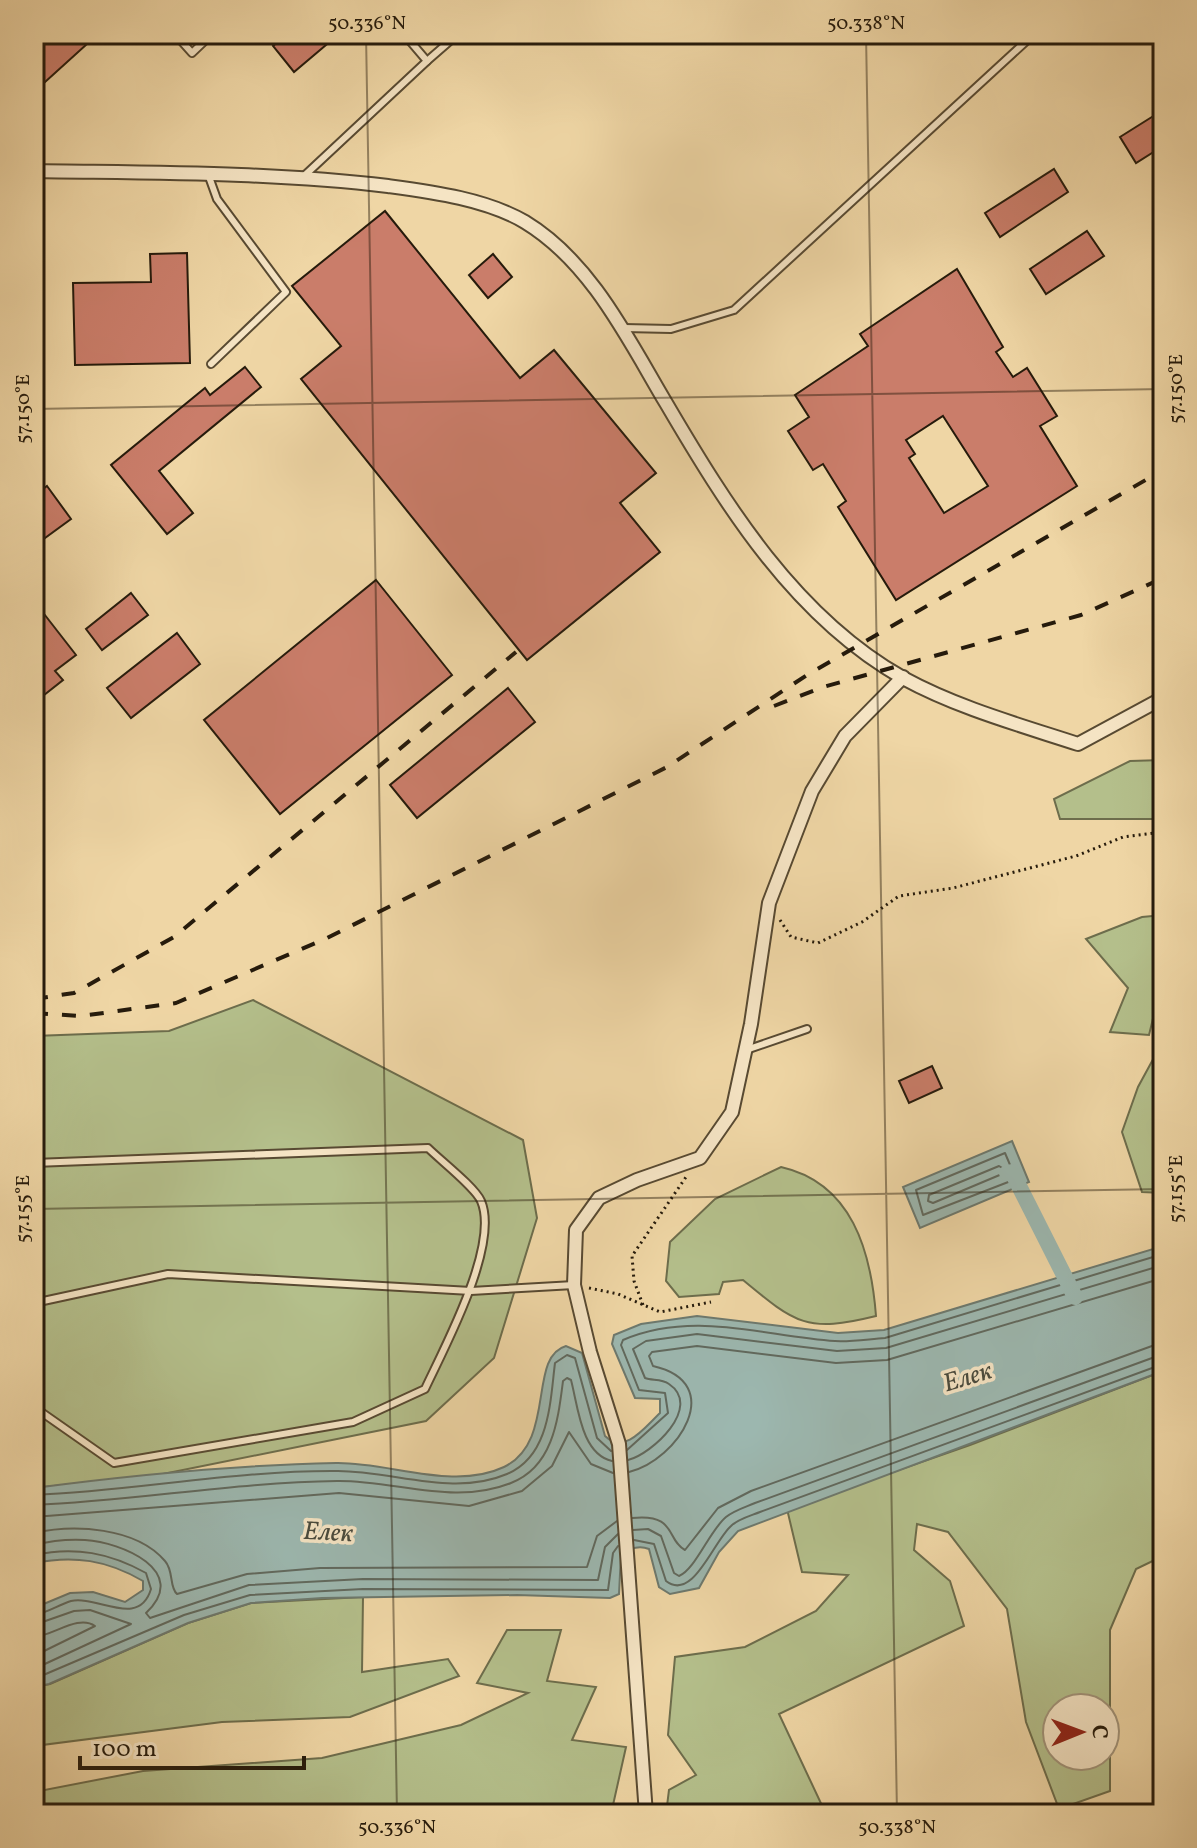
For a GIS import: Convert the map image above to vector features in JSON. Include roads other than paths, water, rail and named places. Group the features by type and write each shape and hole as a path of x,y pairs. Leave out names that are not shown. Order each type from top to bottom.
{"street":[{"path":"34,171 304,176 448,194 524,221 563,254 607,303 668,407 765,557 829,625 903,677 995,717 1078,744 1163,698"},
{"path":"646,1814 619,1444 590,1352 574,1285 576,1230 599,1198 637,1180 700,1158 732,1112 746,1050 769,903 812,791 845,736 903,677"}],"lane":[{"path":"175,34 192,53 212,34"},
{"path":"404,34 427,61"},
{"path":"304,176 458,34"},
{"path":"622,328 671,329 734,310 1034,34"},
{"path":"208,174 217,199 286,292 211,364"},
{"path":"746,1050 807,1029"},
{"path":"34,1163 428,1148 481,1200 484,1234 471,1291 425,1389 353,1422 114,1463 34,1407"},
{"path":"34,1303 168,1274 471,1291 574,1285"}],"water":[{"path":"1012,1141 1029,1182 920,1228 903,1187"},
{"name":"Елек","path":"1163,1246 1163,1371 738,1531 719,1552 699,1588 670,1594 659,1587 649,1549 638,1547 621,1554 619,1594 610,1598 517,1595 322,1598 251,1603 188,1623 49,1684 34,1687 34,1608 70,1593 93,1592 125,1602 143,1590 143,1581 116,1568 90,1561 63,1559 34,1563 34,1488 185,1471 298,1464 357,1464 443,1476 484,1474 504,1467 520,1455 531,1439 547,1366 554,1353 566,1346 582,1353 605,1436 612,1441 627,1441 660,1413 660,1399 635,1398 612,1344 614,1335 641,1324 697,1316 838,1333 884,1330"}],"waterway":[{"path":"1007,1173 1012,1172 1075,1297"}],"railway":[{"path":"34,1013 81,1016 176,1003 327,938 667,767 807,675 1163,470"},
{"path":"774,706 823,687 1081,615 1163,578"},
{"path":"34,999 74,993 174,937 516,652"}]}
